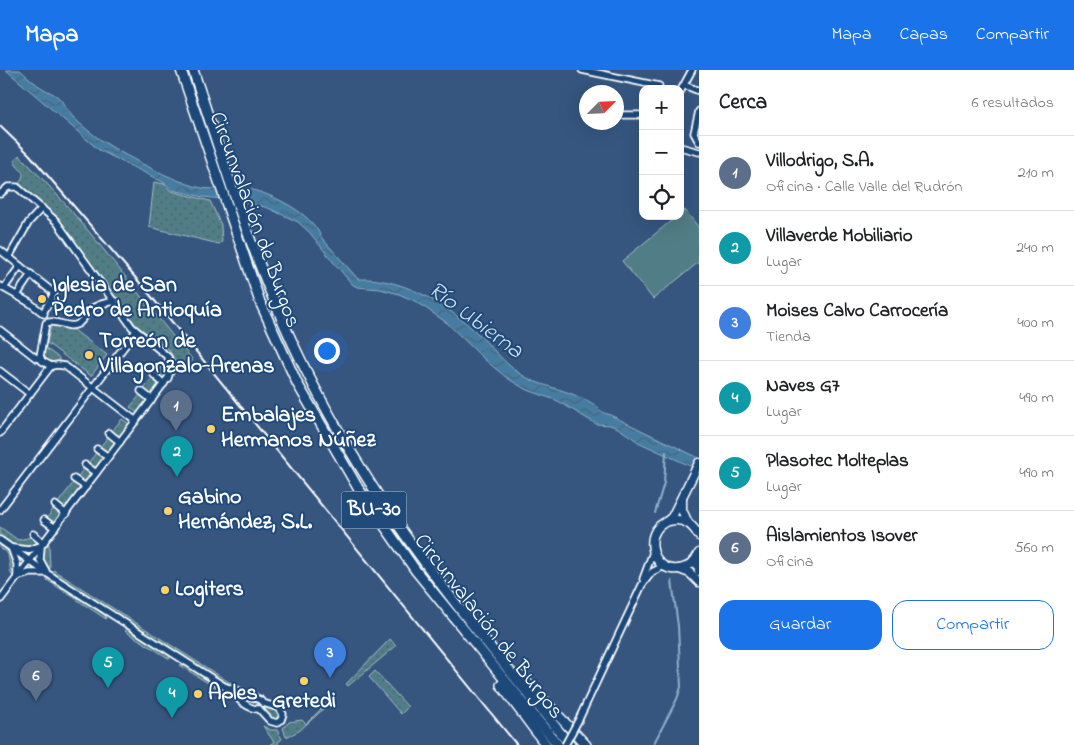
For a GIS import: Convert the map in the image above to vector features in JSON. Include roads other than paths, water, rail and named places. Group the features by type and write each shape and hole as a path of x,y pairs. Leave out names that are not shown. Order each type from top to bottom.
{"highway":[{"name":"Circunvalación de Burgos","path":"181,70 260,302 302,391 358,488 416,571 558,745"},
{"name":"Circunvalación de Burgos","path":"193,70 253,246 276,304 301,359 348,447 400,528 473,625 570,745"},
{"path":"473,625 586,745"},
{"path":"461,627 480,658 546,745"}],"main road":[{"path":"699,463 672,517 656,530 651,544 655,558 664,566 679,569 690,574 699,582"},
{"path":"682,498 682,510 699,536"},
{"path":"666,522 678,520 693,526"},
{"path":"679,569 692,563 698,555"},
{"path":"698,555 699,571"}],"street":[{"path":"582,70 654,85"},
{"path":"692,70 684,85 699,91"},
{"path":"699,112 694,133 699,142"},
{"path":"624,115 639,115"},
{"path":"684,148 699,152"},
{"path":"0,194 11,186 19,188 56,220 136,331 165,353 171,368 164,384 0,600"},
{"path":"9,257 29,222 42,208"},
{"path":"0,250 54,293 44,312"},
{"path":"20,266 2,287 44,312 48,321"},
{"path":"17,295 31,274"},
{"path":"48,321 75,325 94,307 115,301"},
{"path":"41,359 40,351 48,321"},
{"path":"0,330 36,358 51,366 65,366 136,420"},
{"path":"0,510 136,331"},
{"path":"0,432 51,366"},
{"path":"0,371 30,394"},
{"path":"154,375 164,384"},
{"path":"141,391 152,400"},
{"path":"109,433 120,442"},
{"path":"98,448 108,457"},
{"path":"85,465 96,473"},
{"path":"74,479 86,487"},
{"path":"55,505 66,514"},
{"path":"44,520 55,528"},
{"path":"32,534 43,544"},
{"path":"0,540 46,573 224,686 249,706 259,709 270,722 277,723 281,720 283,714 279,708 224,686"},
{"path":"10,548 28,550 43,544"},
{"path":"43,544 40,560 46,573"},
{"path":"10,548 16,559 17,577"},
{"path":"565,745 642,586 653,552"},
{"path":"642,586 652,572 664,566"},
{"path":"17,577 30,573 46,573"},
{"path":"259,709 263,703"}],"water":[{"path":"6,70 20,70 38,85 57,96 73,117 94,135 118,151 156,171 200,188 243,188 276,198 309,220 321,237 358,279 390,282 406,287 435,301 474,330 509,365 522,375 586,400 604,413 699,458 699,470 640,443 618,428 610,425 596,424 558,401 525,389 507,378 485,360 447,323 417,302 399,294 380,289 357,287 352,284 310,233 298,222 268,208 243,201 203,197 173,190 163,182 99,150"}],"waterway":[{"path":"655,513 664,483 666,452"},
{"path":"653,745 677,699 681,687 678,626 672,581"}],"railway":[{"path":"0,126 29,154 146,290 517,745"}],"place":[{"name":"Iglesia de San Pedro de Antioquía","path":"42,299"},
{"name":"Torreón de Villagonzalo-Arenas","path":"89,355"},
{"name":"Embalajes Hermanos Núñez","path":"211,429"},
{"name":"Villodrigo, S.A.","path":"176,431"},
{"name":"Villaverde Mobiliario","path":"177,477"},
{"name":"Gabino Hernández, S.L.","path":"168,511"},
{"name":"Logiters","path":"165,590"},
{"name":"Moises Calvo Carrocería","path":"330,678"},
{"name":"Gretedi","path":"304,681"},
{"name":"Plasotec Molteplas","path":"108,688"},
{"name":"Aples","path":"198,694"},
{"name":"Aislamientos Isover","path":"36,701"},
{"name":"Naves G7","path":"172,718"}],"water label":[{"name":"Río Ubierna","path":"475,321"}]}
